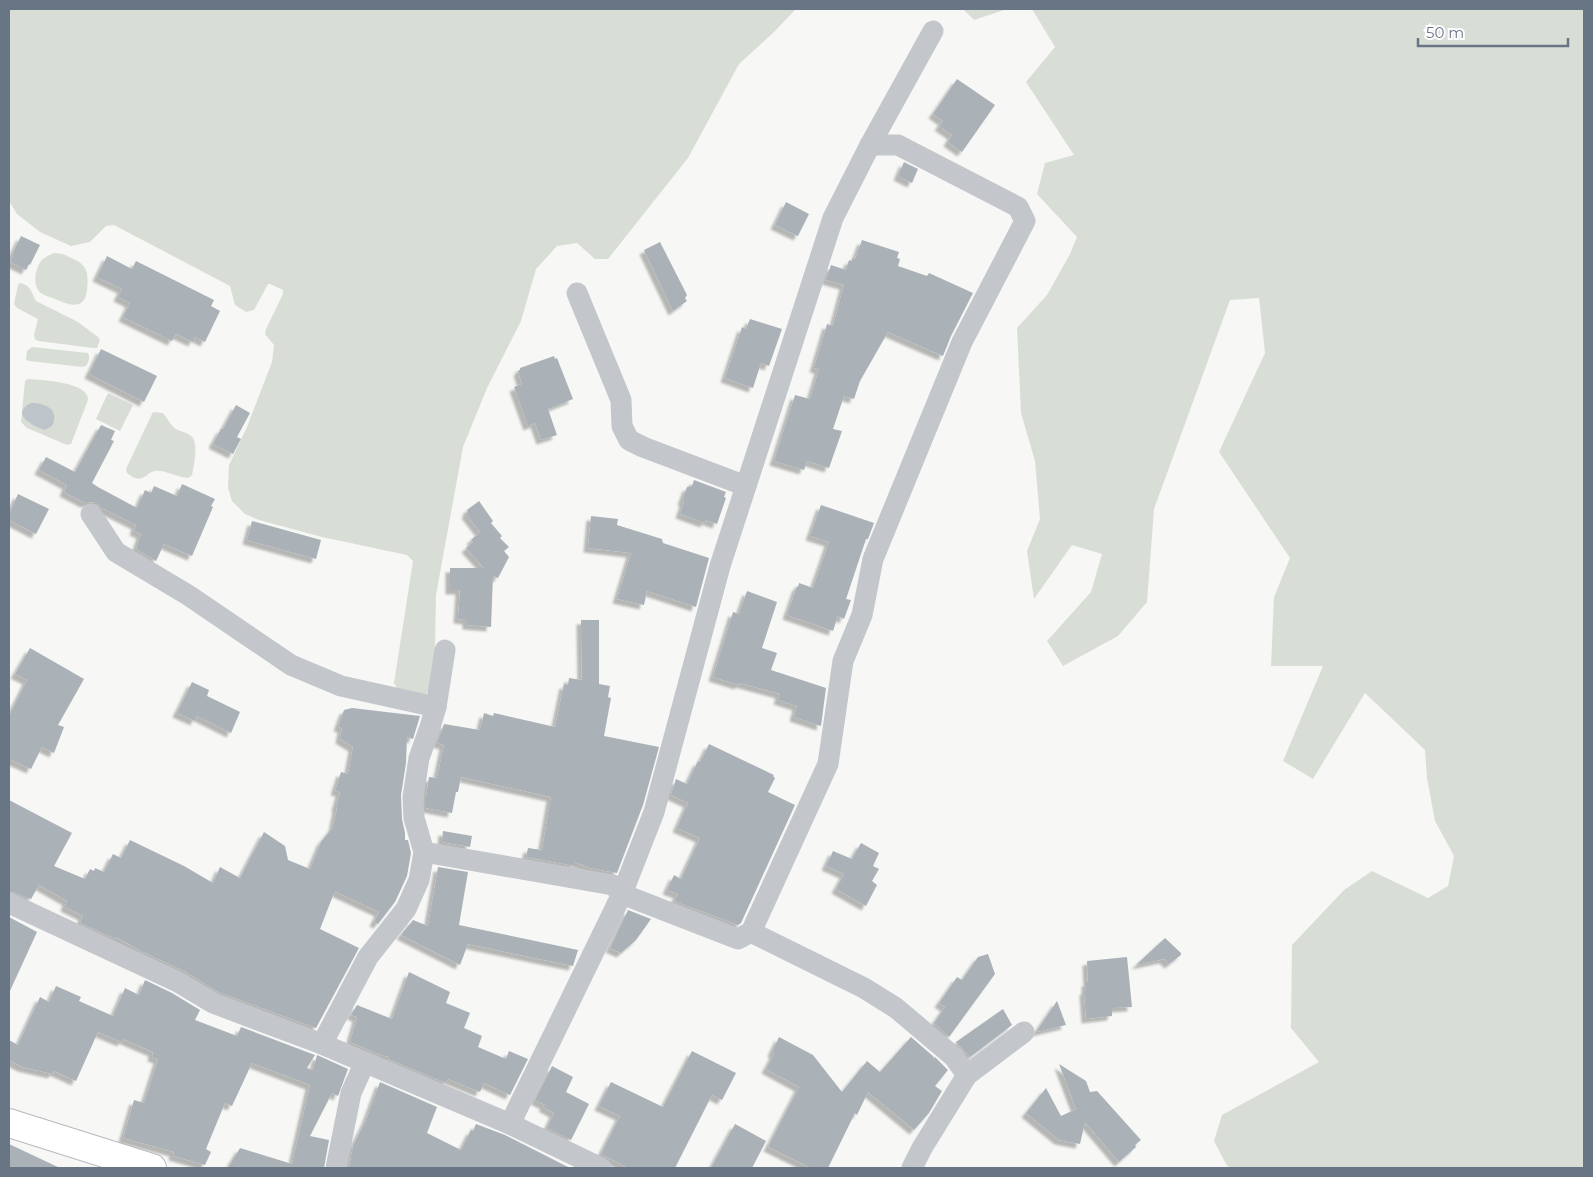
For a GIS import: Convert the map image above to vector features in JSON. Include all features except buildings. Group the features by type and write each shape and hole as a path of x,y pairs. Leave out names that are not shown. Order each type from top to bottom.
{"main road":[{"path":"9,1123 152,1168"}],"street":[{"path":"510,1124 622,894 654,812 720,566 833,218 870,145 933,31"},
{"path":"424,852 613,885 622,894 738,939 751,932 828,764 843,661 862,615 873,559 962,342 1025,221 1018,207 898,145 870,145"},
{"path":"577,293 621,400 622,426 629,440 746,486"},
{"path":"91,514 116,552 188,595 291,665 341,686 436,707"},
{"path":"322,1044 368,957 406,910 419,880 424,852 414,818 413,797 419,758 436,707 444,650"},
{"path":"9,903 178,982 213,1003 365,1062 510,1124 601,1168"},
{"path":"751,932 864,988 896,1008 954,1057 967,1075"},
{"path":"912,1168 922,1148 967,1075 1024,1032"},
{"path":"336,1168 351,1093 365,1062"}],"shaded area":[{"path":"9,9 796,9 739,64 688,158 608,259 595,259 577,243 557,246 536,269 521,321 487,388 463,447 436,595 435,650 429,691 424,696 399,691 394,683 413,561 407,555 322,537 259,520 245,514 232,501 228,488 229,465 247,427 272,362 274,345 265,334 283,294 283,290 268,284 254,310 246,312 235,305 230,286 114,225 106,226 90,242 71,246 40,232 17,214 9,201"},
{"path":"963,9 1007,9 974,20"},
{"path":"1032,9 1584,9 1584,1168 1230,1168 1214,1141 1222,1115 1319,1062 1291,1028 1292,945 1344,890 1372,871 1428,898 1448,886 1454,856 1435,821 1427,778 1425,750 1365,693 1313,779 1283,761 1323,666 1271,666 1274,597 1290,558 1219,452 1265,353 1259,298 1230,300 1154,509 1147,602 1118,636 1063,666 1047,641 1091,592 1102,554 1072,545 1034,599 1027,551 1040,519 1035,461 1021,413 1017,328 1047,295 1070,254 1077,237 1037,194 1045,163 1074,155 1026,82 1055,47"},
{"path":"54,253 64,254 80,262 86,269 88,278 86,297 79,304 65,303 44,295 36,286 35,277 39,264 44,258"},
{"path":"20,283 29,287 36,301 78,322 98,337 100,340 97,348 38,341 35,339 34,335 38,319 17,308 14,304"},
{"path":"32,347 88,353 89,360 86,366 82,367 26,360 27,351"},
{"path":"28,379 64,383 81,389 86,394 88,400 71,444 67,445 27,428 21,422 25,381"},
{"path":"108,393 133,405 120,431 96,419"},
{"path":"31,403 41,404 53,411 54,420 52,426 45,430 29,423 25,419 22,411"},
{"path":"153,412 163,413 174,428 188,434 193,439 195,443 195,460 192,475 188,478 167,472 155,471 138,479 127,473 126,469"}]}
